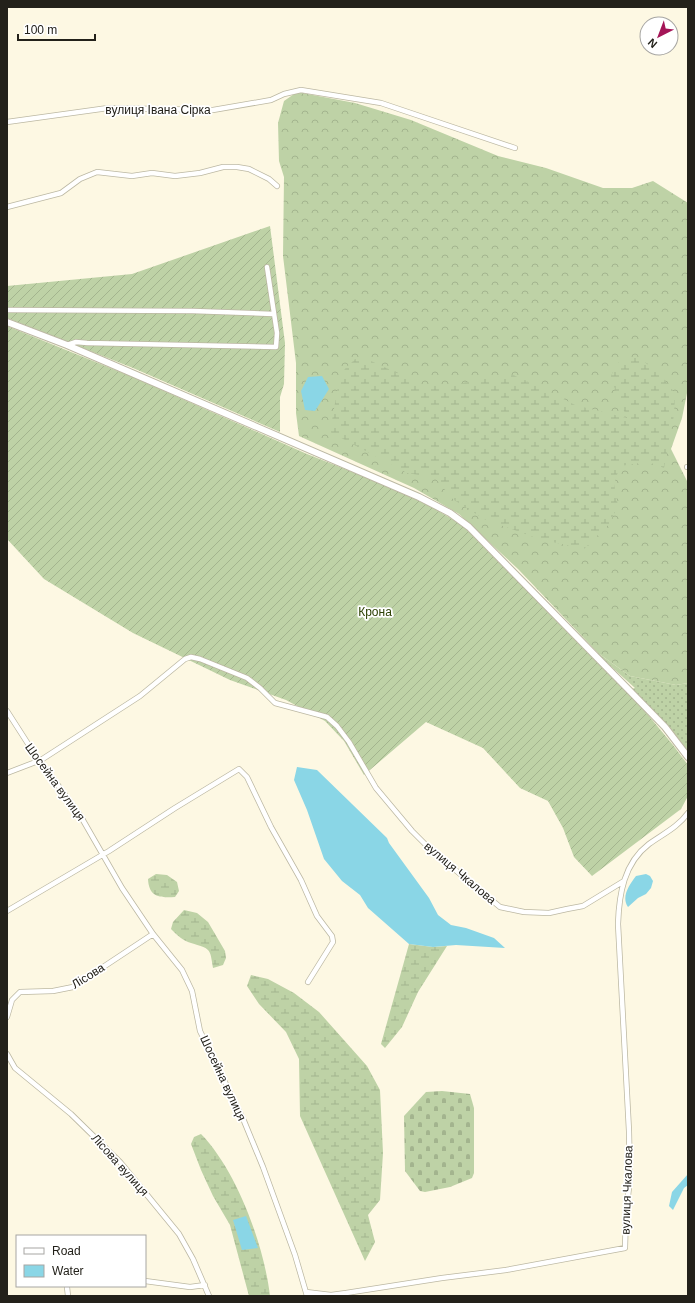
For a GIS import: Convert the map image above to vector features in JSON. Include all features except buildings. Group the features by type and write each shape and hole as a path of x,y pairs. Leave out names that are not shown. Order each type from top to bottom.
{"street":[{"name":"вулиця Івана Сірка","path":"7,122 108,108 213,110 271,100 284,94 301,90 375,101 515,148"},
{"path":"7,207 61,193 80,179 96,172 132,176 152,173 175,176 200,173 223,167 237,168 248,169 269,179 277,186"},
{"path":"67,345 76,342 87,342 276,347 277,333 267,267"},
{"path":"7,310 193,311 273,314"},
{"path":"7,322 67,345 418,497 450,513 469,527 626,686 664,727 688,757"},
{"name":"вулиця Чкалова","path":"41,760 140,696 185,659 191,657 200,659 247,678 275,703 327,717 337,726 349,742 376,788 430,849 500,907 524,912 549,912 582,906 624,881"},
{"name":"Шосейна вулиця","path":"7,711 19,732 80,814 102,854 153,934 182,970 192,991 200,1031 244,1122 263,1167 295,1255 306,1294"},
{"path":"7,773 41,760"},
{"path":"7,910 102,854 239,769 248,778 271,827 301,880 317,916 332,936 333,942 308,982"},
{"name":"вулиця Чкалова","path":"306,1294 332,1295 506,1270 625,1248 626,1213 630,1179 630,1138 618,924 619,903 624,881 635,857 650,844 669,831 688,813"},
{"name":"Лісова","path":"7,1017 12,1000 20,992 54,991 73,987 153,934"},
{"name":"Лісова вулиця","path":"7,1054 15,1068 71,1114 120,1162 179,1234 193,1259 209,1296"},
{"path":"146,1281 190,1287 205,1285"},
{"path":"67,1287 68,1296"}],"green space":[{"path":"297,92 355,103 411,120 498,156 546,168 603,188 632,188 653,181 688,203 688,388 682,418 671,449 688,483 688,683 676,685 630,676 598,653 518,569 459,514 414,488 299,436 296,413 296,363 283,256 284,177 279,161 278,123 284,101"},
{"path":"270,226 285,343 284,384 280,397 280,432 133,368 7,318 7,286 132,274"},
{"name":"Крона","path":"7,326 135,378 307,454 365,477 426,504 461,524 644,710 673,745 688,765 688,796 681,809 592,876 574,857 563,828 548,801 520,788 483,748 426,722 364,775 344,741 325,721 286,700 230,680 133,633 44,579 7,539"},
{"path":"638,357 658,372 675,393 674,415 664,468 648,462 620,466 614,484 618,506 609,524 584,549 539,539 484,519 454,500 435,478 407,473 330,432 340,374 355,359 371,361 426,386 449,386 482,379 513,375 575,405 627,418 610,377 619,362"},
{"path":"596,653 630,676 676,685 688,683 688,754 631,689 635,688"},
{"path":"156,874 167,875 177,882 179,891 175,897 156,895 150,890 148,879"},
{"path":"184,910 197,913 208,922 225,951 226,958 223,965 213,968 210,952 206,948 185,941 171,929 173,922"},
{"path":"409,944 433,947 447,946 418,992 402,1027 385,1048 381,1044"},
{"path":"251,975 268,979 294,993 319,1012 367,1066 380,1090 383,1153 380,1200 368,1215 375,1242 365,1261 300,1116 299,1059 286,1032 259,1004 247,986"},
{"path":"442,1091 470,1094 474,1108 474,1173 472,1178 450,1187 425,1192 420,1191 405,1171 404,1116 426,1092"},
{"path":"201,1134 214,1149 226,1168 247,1210 262,1254 270,1296 249,1296 230,1225 213,1196 191,1144 194,1137"}],"water":[{"path":"322,376 329,389 315,411 305,410 301,391 308,377"},
{"path":"297,767 317,770 387,838 389,843 429,898 438,915 451,925 466,928 494,938 505,948 456,945 433,947 409,944 368,908 360,895 342,881 324,859 307,810 294,780"},
{"path":"646,874 650,876 653,881 651,888 646,894 638,898 628,907 625,899 629,887 636,876"},
{"path":"688,1174 688,1185 684,1188 673,1210 669,1206 672,1192"},
{"path":"246,1216 258,1248 242,1250 233,1220"}]}
